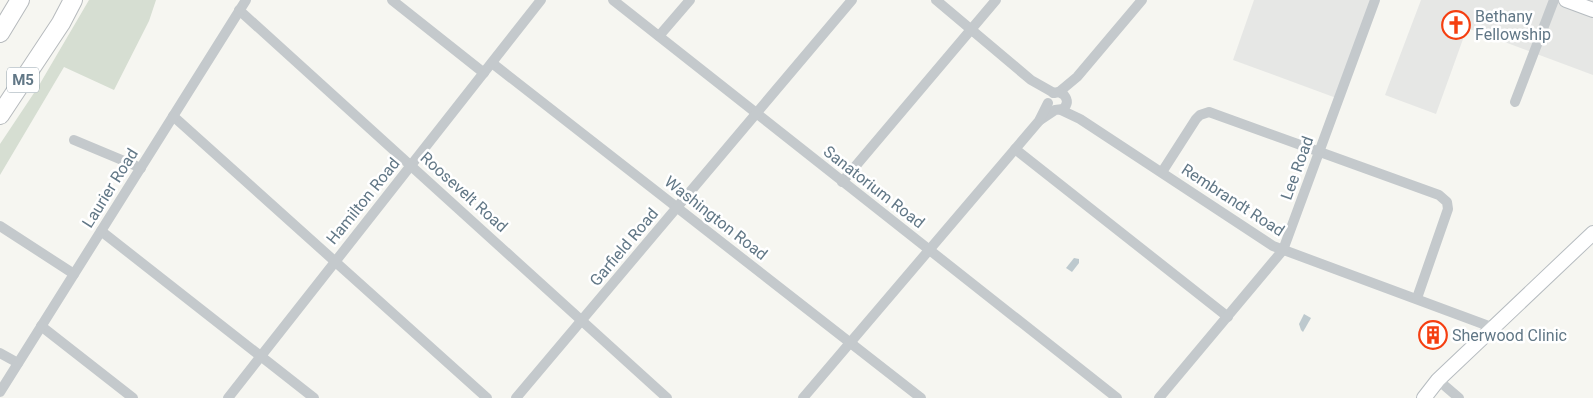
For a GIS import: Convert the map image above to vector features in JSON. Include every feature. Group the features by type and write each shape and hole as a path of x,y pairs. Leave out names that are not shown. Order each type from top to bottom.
{"highway":[{"path":"0,33 20,0"},
{"name":"M5","path":"0,115 61,23 73,0"}],"main road":[{"path":"1566,0 1593,10"},
{"path":"1424,398 1438,380 1593,233"}],"street":[{"name":"Laurier Road","path":"0,392 246,0"},
{"path":"392,0 484,73"},
{"name":"Hamilton Road","path":"228,398 541,0"},
{"name":"Sanatorium Road","path":"613,0 1117,398"},
{"path":"660,36 690,0"},
{"name":"Garfield Road","path":"516,398 852,0"},
{"name":"Rembrandt Road","path":"936,0 1080,119 1270,244 1494,328"},
{"path":"842,182 996,0"},
{"path":"803,398 1142,0"},
{"name":"Lee Road","path":"1159,398 1283,250 1375,0"},
{"path":"1515,102 1554,0"},
{"name":"Roosevelt Road","path":"239,10 667,398"},
{"name":"Washington Road","path":"492,62 921,398"},
{"path":"1162,172 1196,119 1200,115 1209,112 1439,195 1447,202 1448,209 1417,298"},
{"path":"173,116 487,398"},
{"path":"74,140 141,168"},
{"path":"1015,148 1228,317"},
{"path":"0,226 74,274"},
{"path":"101,231 314,398"},
{"path":"41,326 133,398"},
{"path":"0,352 18,364"},
{"path":"1438,380 1459,398"}],"shaded area":[{"path":"89,0 156,0 149,21 114,90 64,67 0,175 0,144 38,87"},
{"path":"1254,0 1375,0 1339,99 1233,60"},
{"path":"1421,0 1593,0 1593,75 1467,28 1436,114 1385,95"},
{"path":"1225,195 1237,203 1234,209 1222,201 1222,196"},
{"path":"1074,258 1079,259 1079,263 1072,272 1066,268"},
{"path":"1304,314 1311,318 1303,332 1299,324"}],"place":[{"name":"Bethany Fellowship","path":"1456,25"},
{"name":"Sherwood Clinic","path":"1433,335"}]}
